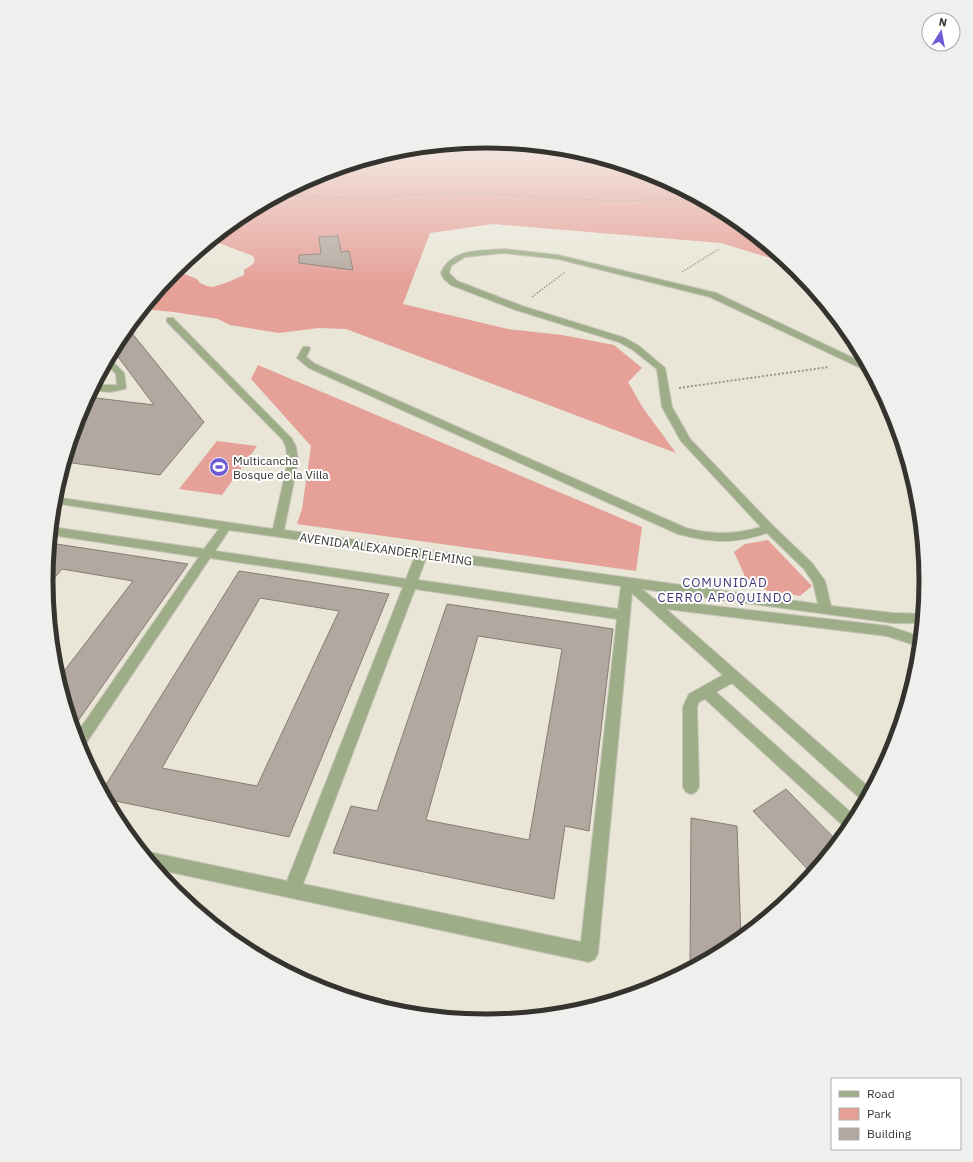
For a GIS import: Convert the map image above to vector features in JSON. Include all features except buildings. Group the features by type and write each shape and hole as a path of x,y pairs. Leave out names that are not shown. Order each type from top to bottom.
{"street":[{"path":"826,610 819,580 808,566 769,529 686,441 667,406 661,368 636,348 622,340 519,308 454,283 446,277 445,273 448,265 463,255 498,251 539,254 578,262 718,297 862,365"},
{"path":"170,320 289,443 293,461 278,534"},
{"path":"306,349 301,358 312,366 682,531 717,539 732,539 769,529"},
{"path":"98,388 110,389 122,387 120,373 111,364"},
{"name":"AVENIDA ALEXANDER FLEMING","path":"60,501 278,534 826,610 893,618 918,618"},
{"path":"82,737 226,526"},
{"path":"56,532 624,616"},
{"path":"292,890 422,554"},
{"path":"627,582 865,793"},
{"path":"157,862 589,953 627,582"},
{"path":"651,603 888,631 916,640"},
{"path":"691,787 690,707 694,698 733,676"},
{"path":"706,691 848,820"}],"path":[{"path":"289,195 369,199 405,195 476,193 612,201 691,199"},
{"path":"666,283 719,249"},
{"path":"519,308 578,262"},
{"path":"664,390 857,362"}],"green space":[{"path":"332,176 641,176 678,192 703,206 750,237 778,260 721,243 493,224 430,233 403,304 508,329 562,335 614,345 642,368 628,382 643,408 676,453 346,329 319,328 279,333 230,325 218,319 149,310 182,272 182,273 197,279 200,283 213,287 244,275 244,270 253,264 255,260 253,256 217,242 270,206 295,192"},
{"path":"258,365 642,527 636,571 297,524 302,509 311,446 251,379"},
{"name":"Multicancha Bosque de la Villa","path":"217,441 257,446 222,495 179,489"},
{"path":"768,540 812,586 800,596 768,591 747,581 734,552 745,544"}],"place":[{"name":"Multicancha Bosque de la Villa","path":"219,467"}],"district":[{"name":"COMUNIDAD CERRO APOQUINDO","path":"725,590"}]}
